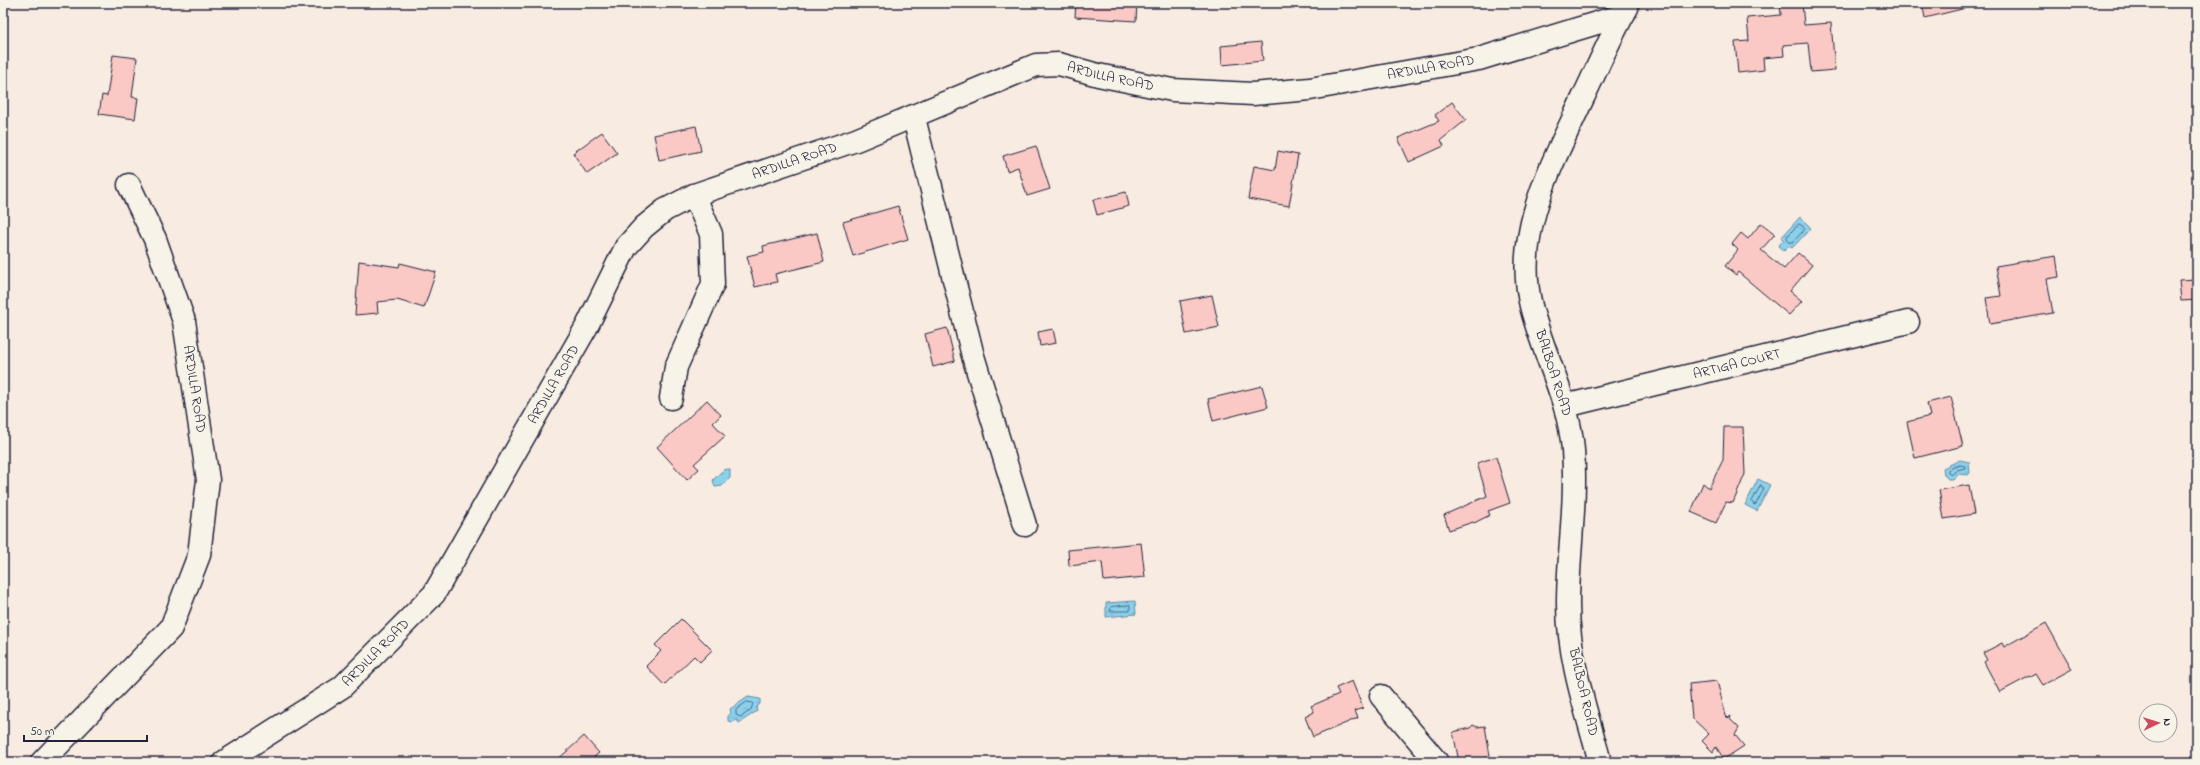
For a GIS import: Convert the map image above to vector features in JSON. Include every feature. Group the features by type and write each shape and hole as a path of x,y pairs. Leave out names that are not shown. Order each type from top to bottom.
{"street":[{"name":"ARDILLA ROAD","path":"224,762 342,688 434,594 587,326 626,247 644,226 665,210 694,195 856,140 914,118 1036,65 1058,64 1098,75 1172,90 1260,94 1310,89 1479,60 1626,9"},
{"name":"BALBOA ROAD","path":"1600,762 1572,659 1568,605 1574,470 1571,432 1565,406 1531,305 1527,276 1529,232 1538,198 1550,169 1626,9"},
{"path":"914,118 973,356 1025,525"},
{"name":"ARDILLA ROAD","path":"42,762 171,628 199,555 208,480 184,321 155,239 128,185"},
{"path":"671,398 676,367 713,284 711,234 694,195"},
{"name":"ARTIGA COURT","path":"1565,406 1908,322"},
{"path":"1381,696 1438,762"}],"water":[{"path":"1800,217 1811,228 1792,248 1789,246 1784,251 1778,246 1784,240 1781,238"},
{"path":"1960,460 1969,462 1970,473 1968,475 1958,474 1953,479 1948,479 1944,475 1943,468"},
{"path":"723,470 730,470 730,478 722,486 715,487 713,480"},
{"path":"1758,479 1770,485 1757,511 1745,505"},
{"path":"1135,601 1136,614 1106,617 1106,603"},
{"path":"748,697 760,699 760,704 756,708 757,711 739,723 737,720 732,722 728,721 728,716 731,713 730,709"}],"building":[{"path":"1076,3 1137,3 1136,21 1075,17"},
{"path":"1780,3 1802,3 1804,25 1831,23 1835,70 1811,72 1808,43 1783,45 1784,56 1763,58 1764,70 1738,73 1735,42 1749,41 1747,18 1781,15"},
{"path":"1922,3 1966,3 1966,8 1925,18"},
{"path":"1261,42 1263,61 1222,65 1221,46"},
{"path":"113,55 137,58 132,97 138,98 135,119 99,114 102,95 107,96"},
{"path":"1452,102 1466,120 1441,140 1444,146 1409,162 1398,138 1439,121 1435,115"},
{"path":"696,126 701,151 659,160 654,135"},
{"path":"602,132 617,153 587,174 573,153"},
{"path":"1036,146 1050,189 1027,196 1018,167 1007,171 1003,156"},
{"path":"1278,151 1298,155 1289,206 1248,199 1254,166 1275,170"},
{"path":"1126,192 1129,206 1097,215 1093,200"},
{"path":"898,206 908,239 853,256 843,222"},
{"path":"1761,223 1775,234 1761,250 1784,269 1798,253 1812,265 1790,291 1802,301 1789,315 1738,272 1736,275 1725,266 1738,250 1732,244 1741,233 1748,239"},
{"path":"817,233 824,262 775,274 777,282 755,287 747,256 764,252 763,246"},
{"path":"2056,256 2059,277 2047,279 2053,313 1990,324 1986,298 2001,296 1996,266"},
{"path":"359,261 399,267 400,263 436,272 424,308 397,300 377,302 378,313 355,315"},
{"path":"2197,279 2197,300 2181,301 2179,280"},
{"path":"1212,295 1219,327 1186,334 1180,301"},
{"path":"947,328 955,361 933,367 925,334"},
{"path":"1053,329 1056,343 1040,346 1038,332"},
{"path":"1262,386 1268,407 1213,421 1208,399"},
{"path":"1951,397 1963,446 1915,458 1907,422 1930,416 1927,403"},
{"path":"707,400 721,415 713,423 725,436 694,464 699,469 687,480 657,447"},
{"path":"1724,427 1743,427 1745,474 1733,503 1726,502 1716,523 1691,512 1703,483 1709,488 1723,460"},
{"path":"1496,457 1510,503 1488,511 1490,515 1474,523 1473,522 1449,530 1444,515 1487,496 1477,463"},
{"path":"1969,485 1974,514 1944,519 1939,490"},
{"path":"1141,543 1145,577 1104,581 1102,562 1069,566 1068,550"},
{"path":"681,619 712,650 700,662 694,656 664,685 646,666 661,651 655,645"},
{"path":"2046,623 2072,669 2043,685 2036,674 2000,692 1984,662 1987,660 1983,653 2002,643 2004,647"},
{"path":"1352,681 1363,708 1355,711 1358,718 1313,737 1305,717 1314,712 1311,706 1339,694 1336,688"},
{"path":"1717,681 1726,716 1728,718 1731,716 1730,719 1739,728 1735,735 1744,746 1724,759 1716,747 1713,752 1702,741 1709,734 1692,718 1689,684"},
{"path":"1473,725 1477,727 1485,726 1490,756 1479,760 1473,759 1459,762 1453,732 1470,728"},
{"path":"584,736 599,753 588,762 555,762"}]}
